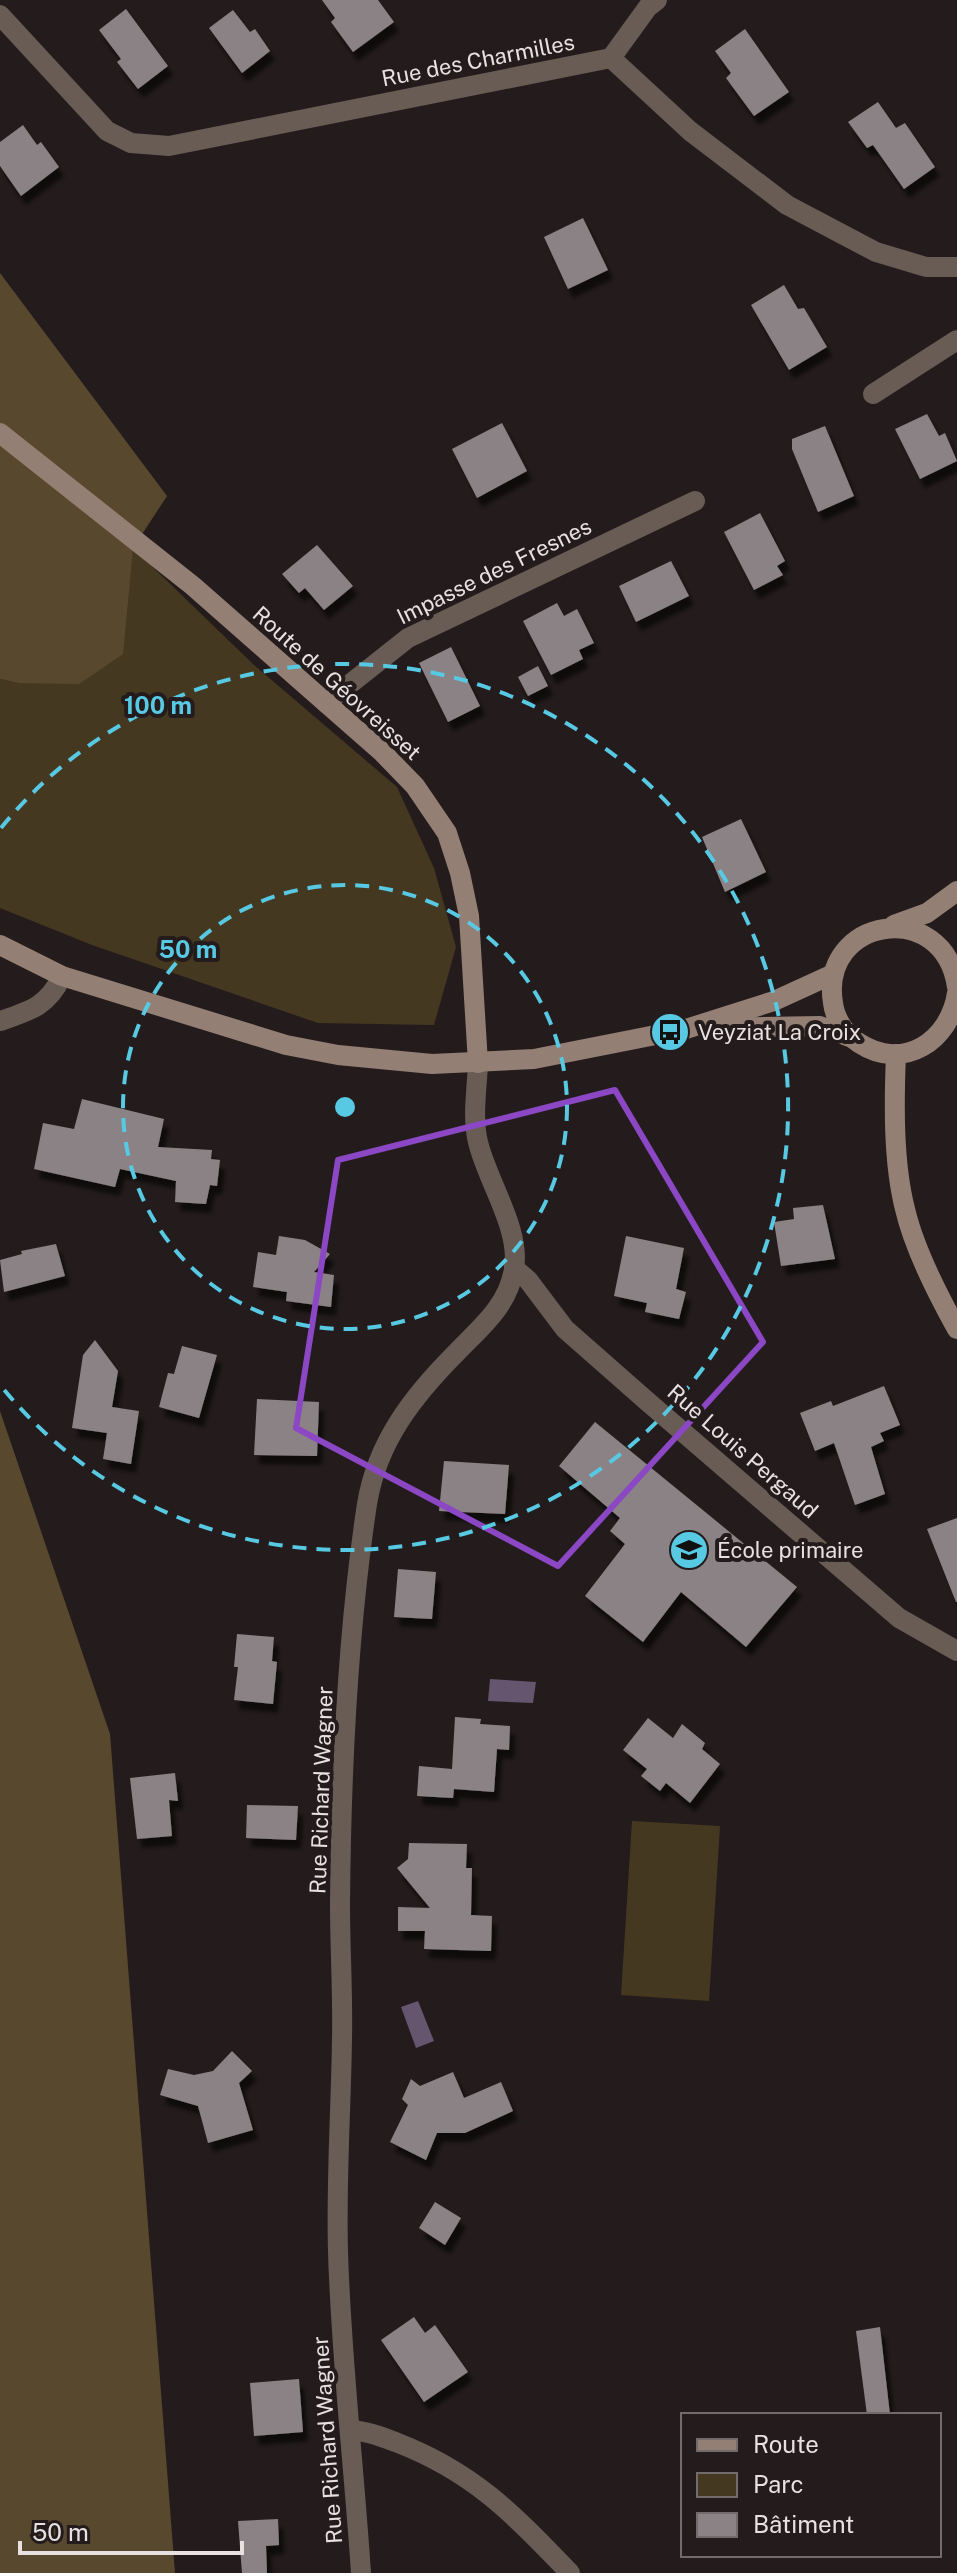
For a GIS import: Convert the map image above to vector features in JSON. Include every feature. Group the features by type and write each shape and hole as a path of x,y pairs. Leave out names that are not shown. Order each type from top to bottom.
{"main road":[{"name":"Route de Géovreisset","path":"0,433 193,586 415,786 447,833 460,873 469,916 478,1063"},
{"path":"852,1039 833,1009 833,974 841,956 853,942 870,932 927,913 957,891"},
{"path":"686,1029 820,1026 880,1052 896,1054 915,1050 932,1041 946,1027 955,1009 956,979 945,952 929,938 910,929 889,927"},
{"path":"0,945 62,976 286,1045 387,1060 478,1063 534,1059 686,1029 774,1001 833,974"},
{"path":"896,1054 895,1097 905,1210 934,1287 957,1329"}],"street":[{"path":"657,0 648,7 611,58 690,131 787,205 876,252 926,267 957,267"},
{"name":"Rue des Charmilles","path":"0,15 107,131 131,143 169,146 611,58"},
{"path":"873,394 957,340"},
{"name":"Impasse des Fresnes","path":"326,703 408,638 695,501"},
{"path":"0,1021 32,1009 48,999 62,976"},
{"name":"Rue Richard Wagner","path":"361,2573 338,2253 337,2167 342,2040 340,1906 346,1728 368,1502 376,1463 393,1429 416,1396 492,1317 503,1299 514,1268 513,1239 476,1138 478,1063"},
{"name":"Rue Louis Pergaud","path":"514,1268 528,1280 565,1329 833,1561 899,1618 957,1651"},
{"path":"350,2430 412,2448 475,2483 508,2509 570,2573"}],"highlighted area":[{"path":"615,1090 763,1342 558,1566 296,1428 338,1160"}],"green space":[{"path":"133,548 254,665 397,787 434,868 456,947 434,1025 318,1023 92,945 0,908 0,679 18,683"},
{"path":"632,1821 720,1826 709,2001 621,1995"}],"shaded area":[{"path":"0,273 167,496 133,548 123,654 79,684 18,683 0,679"},
{"path":"0,1411 110,1734 175,2573 0,2573"},
{"path":"490,1679 536,1682 533,1703 488,1701"},
{"path":"418,2001 434,2041 416,2048 401,2007"}],"building":[{"path":"322,0 378,0 394,22 353,52 331,22 335,18"},
{"path":"126,9 168,66 138,89 117,62 121,59 99,30"},
{"path":"233,10 250,32 255,29 270,51 242,73 209,28"},
{"path":"745,29 789,92 754,116 726,78 731,73 715,51"},
{"path":"878,102 896,128 905,123 935,167 904,189 873,145 867,148 848,122"},
{"path":"23,125 37,145 41,142 59,167 21,196 0,166 0,142"},
{"path":"583,218 608,270 568,289 544,237"},
{"path":"784,285 798,309 804,308 827,347 789,370 751,305"},
{"path":"927,414 939,436 945,433 957,461 920,479 895,429"},
{"path":"502,423 527,471 477,498 452,449"},
{"path":"825,426 854,496 818,512 792,449 792,439"},
{"path":"760,513 785,561 777,566 783,575 754,590 724,532"},
{"path":"317,545 353,586 324,610 305,588 299,593 282,574"},
{"path":"671,561 689,596 636,622 619,586"},
{"path":"557,603 564,616 577,609 594,643 579,650 583,659 551,675 523,621"},
{"path":"451,647 480,706 448,722 419,663"},
{"path":"538,666 548,686 528,696 518,677"},
{"path":"741,819 766,872 725,892 702,837"},
{"path":"82,1099 164,1119 158,1147 212,1150 211,1159 220,1160 217,1186 210,1185 206,1204 175,1202 176,1181 120,1169 115,1187 34,1169 43,1123 74,1129"},
{"path":"823,1205 835,1259 781,1266 774,1222 794,1219 793,1208"},
{"path":"279,1236 305,1240 330,1254 314,1272 334,1275 331,1307 286,1301 287,1292 253,1287 258,1252 276,1255"},
{"path":"626,1236 684,1248 676,1289 686,1292 679,1319 645,1312 647,1303 614,1296"},
{"path":"56,1244 65,1276 4,1292 0,1260 22,1254 21,1251"},
{"path":"95,1340 118,1371 112,1407 139,1411 131,1464 103,1459 107,1433 72,1428 83,1355"},
{"path":"182,1346 217,1355 199,1418 159,1407 168,1373 174,1374"},
{"path":"884,1386 900,1425 880,1433 884,1441 871,1447 885,1494 855,1505 834,1443 815,1451 800,1413 831,1401 833,1406"},
{"path":"257,1399 319,1402 317,1456 254,1455"},
{"path":"595,1422 797,1587 746,1647 681,1592 643,1642 585,1596 625,1544 610,1531 620,1518 559,1466"},
{"path":"444,1461 509,1465 505,1514 439,1511"},
{"path":"957,1518 957,1602 956,1602 927,1529"},
{"path":"398,1569 436,1572 432,1619 394,1617"},
{"path":"237,1634 274,1637 272,1661 277,1662 273,1704 234,1700 238,1667 234,1667"},
{"path":"455,1717 481,1719 480,1724 510,1726 509,1750 497,1749 494,1792 454,1789 453,1798 417,1796 419,1766 452,1769"},
{"path":"648,1718 673,1738 682,1724 705,1743 702,1749 720,1764 690,1803 666,1783 660,1791 641,1776 647,1769 623,1750"},
{"path":"175,1773 178,1801 169,1800 172,1836 137,1839 130,1778"},
{"path":"247,1805 298,1806 296,1840 246,1838"},
{"path":"409,1843 467,1844 466,1868 472,1868 471,1915 492,1916 491,1951 424,1949 425,1931 398,1931 398,1907 430,1908 397,1868 408,1859"},
{"path":"232,2051 252,2071 239,2083 253,2130 208,2143 198,2106 160,2095 168,2069 194,2075 213,2071"},
{"path":"453,2072 464,2098 501,2082 513,2111 465,2133 437,2133 426,2160 390,2142 408,2105 402,2099 411,2079 420,2086"},
{"path":"435,2202 461,2218 445,2245 419,2228"},
{"path":"414,2317 425,2333 435,2325 468,2372 424,2402 381,2340"},
{"path":"880,2327 890,2413 867,2413 856,2331"},
{"path":"299,2379 303,2432 254,2436 250,2383"},
{"path":"278,2519 279,2545 266,2546 267,2573 242,2573 238,2521"}],"place":[{"name":"Veyziat La Croix","path":"670,1032"},
{"name":"École primaire","path":"689,1550"}]}
